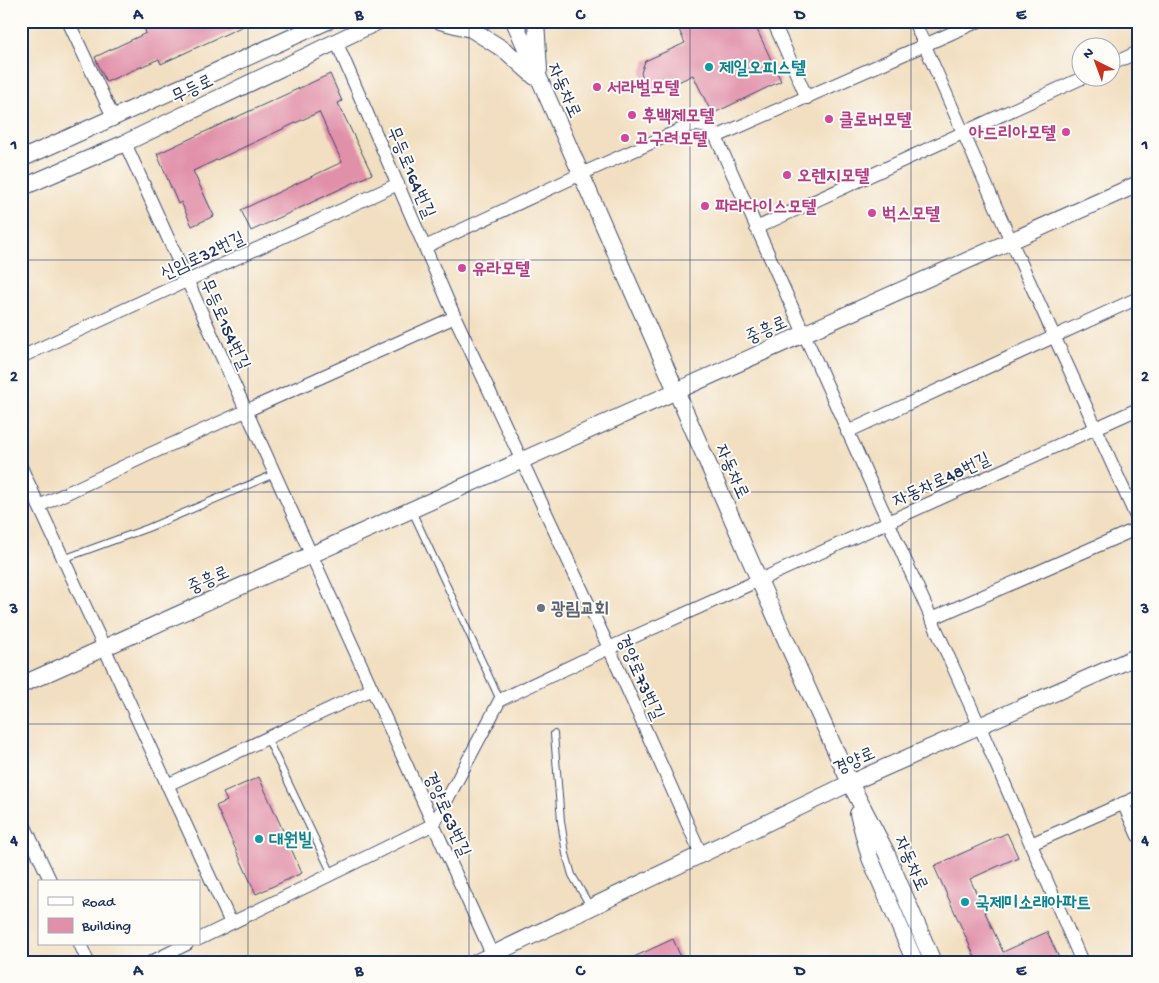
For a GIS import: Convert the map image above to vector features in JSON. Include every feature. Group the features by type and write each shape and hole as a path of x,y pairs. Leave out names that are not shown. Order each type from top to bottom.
{"street":[{"path":"68,21 113,117"},
{"name":"무등로","path":"21,159 328,21"},
{"name":"무등로","path":"21,188 125,142 379,21"},
{"path":"440,21 471,29 506,51 540,82"},
{"name":"자동차로","path":"514,21 759,580 850,783 886,852 933,962"},
{"path":"536,21 540,82"},
{"path":"773,21 807,98"},
{"path":"914,21 1010,241 1138,521"},
{"path":"716,137 980,21"},
{"name":"무등로164번길","path":"336,40 455,317 521,461"},
{"path":"1122,59 1138,52"},
{"path":"756,228 1072,82"},
{"path":"425,247 689,126 708,127 716,137 846,432 980,727 1082,962"},
{"name":"무등로154번길","path":"125,142 311,555"},
{"name":"신임로32번길","path":"21,357 398,184"},
{"name":"중흥로","path":"21,685 1138,184"},
{"path":"846,432 1138,298"},
{"path":"39,506 455,317"},
{"name":"자동차로48번길","path":"500,700 609,648 1138,409"},
{"name":"경양로73번길","path":"521,461 609,648 701,854"},
{"path":"21,467 230,923"},
{"path":"931,619 1138,528"},
{"name":"경양로63번길","path":"311,555 492,954"},
{"name":"경양로","path":"477,962 850,783 1138,656"},
{"path":"167,785 372,689"},
{"path":"200,938 434,824 500,700"},
{"name":"자동차로","path":"850,783 870,858 912,959"},
{"path":"1031,844 1138,797"},
{"path":"1123,803 1138,836"},
{"path":"22,824 50,880"},
{"path":"81,946 88,962"},
{"path":"151,962 183,946"}],"lane":[{"path":"64,559 148,528 274,474"},
{"path":"411,510 500,700"},
{"path":"554,734 561,821 566,854 572,875 590,908"},
{"path":"267,738 332,874"}],"building":[{"path":"141,21 254,21 161,64 159,59 106,82 95,57 146,33"},
{"name":"제일오피스텔","path":"675,21 753,21 781,81 712,114 693,75 651,95 641,73 645,61 685,43"},
{"path":"330,74 342,101 338,103 372,174 251,231 241,210 342,162 319,112 193,171 214,216 192,226 181,202 178,204 157,154"},
{"name":"대원빌","path":"259,777 302,873 256,894 216,806 227,801 223,793"},
{"name":"국제미소래아파트","path":"1007,833 1018,857 970,879 1003,952 1047,932 1061,962 977,962 934,866"},
{"path":"673,939 683,962 623,962"}],"place":[{"name":"제일오피스텔","path":"709,67"},
{"name":"서라벌모텔","path":"597,87"},
{"name":"후백제모텔","path":"632,115"},
{"name":"클로버모텔","path":"829,119"},
{"name":"아드리아모텔","path":"1066,132"},
{"name":"고구려모텔","path":"625,138"},
{"name":"오렌지모텔","path":"787,175"},
{"name":"파라다이스모텔","path":"705,206"},
{"name":"벅스모텔","path":"872,213"},
{"name":"유라모텔","path":"462,268"},
{"name":"광림교회","path":"541,608"},
{"name":"대원빌","path":"259,839"},
{"name":"국제미소래아파트","path":"965,902"}]}
